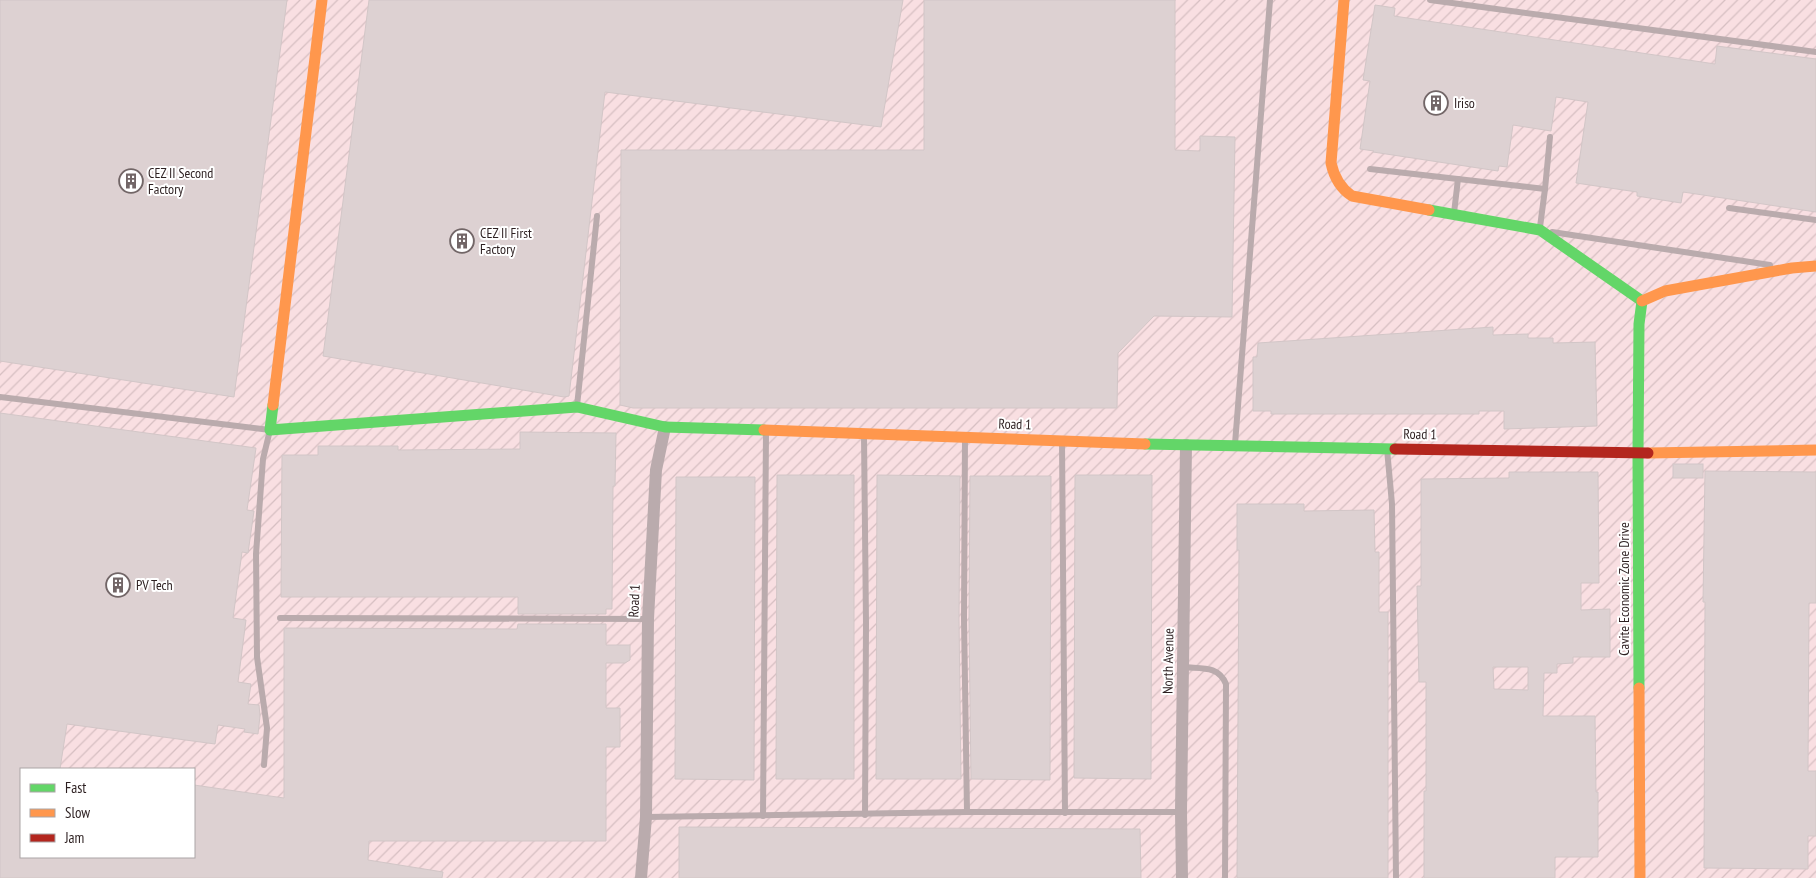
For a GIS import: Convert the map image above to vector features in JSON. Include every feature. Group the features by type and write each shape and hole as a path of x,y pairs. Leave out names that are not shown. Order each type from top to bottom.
{"street":[{"path":"322,0 270,430 577,407 666,427"},
{"path":"1344,0 1331,162 1334,175 1340,186 1352,196 1540,230 1642,300 1665,291 1792,268 1816,266"},
{"name":"Cavite Economic Zone Drive","path":"1640,878 1638,453 1639,324 1642,300"},
{"name":"Road 1","path":"641,878 646,817 648,619 656,470 666,427 1235,445 1638,453 1816,450"},
{"name":"North Avenue","path":"1182,878 1181,812 1186,444"}],"lane":[{"path":"1235,445 1270,0"},
{"path":"1430,0 1816,52"},
{"path":"1550,137 1540,230 1792,268"},
{"path":"1370,169 1545,189"},
{"path":"1454,215 1458,179"},
{"path":"1729,208 1816,220"},
{"path":"577,407 597,216"},
{"path":"0,397 270,430 262,473 256,554 257,657 267,728 264,765"},
{"path":"763,816 766,430"},
{"path":"864,434 866,623 865,815"},
{"path":"965,437 964,619 967,812"},
{"path":"1062,440 1065,813"},
{"path":"1387,448 1392,504 1396,878"},
{"path":"280,618 648,619"},
{"path":"1183,667 1216,670 1226,684 1225,878"},
{"path":"646,817 967,812 1181,812"}],"shaded area":[{"path":"0,0 1816,0 1816,878 0,878"}],"building":[{"name":"CEZ II Second Factory","path":"0,0 287,0 234,397 0,361"},
{"name":"CEZ II First Factory","path":"369,0 903,0 881,127 605,92 569,396 564,397 323,356"},
{"path":"924,0 1175,0 1175,150 1200,151 1200,136 1235,137 1232,317 1154,316 1118,353 1117,408 633,408 620,405 621,150 924,150"},
{"name":"Iriso","path":"1375,5 1395,8 1394,16 1715,64 1717,46 1816,59 1816,212 1683,192 1681,203 1637,196 1637,192 1576,183 1588,102 1556,97 1551,131 1513,125 1507,167 1499,166 1498,171 1360,149 1370,81 1363,80"},
{"path":"1493,327 1493,335 1528,334 1528,338 1553,338 1553,343 1595,342 1597,426 1504,429 1504,411 1479,411 1479,414 1271,414 1271,411 1253,411 1253,357 1257,357 1258,343"},
{"path":"0,413 256,448 247,510 254,511 248,553 242,552 233,618 246,620 238,682 251,684 248,704 259,705 258,734 244,732 245,729 218,725 215,744 67,724 60,768 20,768 20,858 195,858 195,785 284,798 284,628 517,629 518,624 606,624 606,645 630,645 630,660 625,663 606,663 606,708 620,708 620,747 606,747 606,841 369,841 368,860 443,872 442,878 0,878"},
{"path":"520,432 616,433 615,486 613,486 612,609 606,609 606,614 518,614 518,597 281,597 282,455 318,455 318,446 398,446 398,450 520,449"},
{"path":"1673,464 1703,464 1703,478 1673,478"},
{"path":"1705,471 1816,472 1816,603 1809,603 1808,771 1816,771 1816,836 1808,836 1808,869 1704,868 1705,602 1703,602"},
{"path":"1509,472 1598,472 1599,583 1581,583 1581,610 1610,609 1610,657 1573,657 1573,663 1557,664 1557,673 1544,673 1543,716 1595,716 1598,857 1555,857 1555,878 1424,878 1426,682 1419,682 1417,586 1421,586 1421,479 1509,478","holes":["1493,667 1528,667 1528,690 1494,689"]},
{"path":"777,475 854,475 854,779 776,779"},
{"path":"877,475 960,476 961,779 876,779"},
{"path":"1075,475 1152,475 1151,779 1074,778"},
{"path":"970,476 1051,476 1050,780 971,779"},
{"path":"676,477 755,477 754,780 675,779"},
{"path":"1237,504 1304,504 1304,511 1374,510 1375,552 1379,552 1379,612 1388,612 1388,878 1237,878 1239,550 1237,550"},
{"path":"679,827 1140,829 1141,878 679,878"}],"traffic: fast":[{"path":"1429,210 1540,230 1642,301"},
{"path":"1639,688 1638,453 1639,324 1642,301"},
{"path":"273,405 270,430 577,407 665,427 764,430"},
{"path":"1145,444 1395,449"}],"traffic: slow":[{"path":"273,405 322,0"},
{"path":"1344,0 1331,163 1334,173 1341,186 1352,196 1429,210"},
{"path":"1642,301 1665,291 1792,268 1816,266"},
{"path":"764,430 1145,444"},
{"path":"1648,453 1816,450"},
{"path":"1639,688 1640,878"}],"traffic: jam":[{"path":"1395,449 1648,453"}],"place":[{"name":"Iriso","path":"1436,103"},
{"name":"CEZ II Second Factory","path":"131,181"},
{"name":"CEZ II First Factory","path":"462,241"},
{"name":"PV Tech","path":"118,585"}]}
